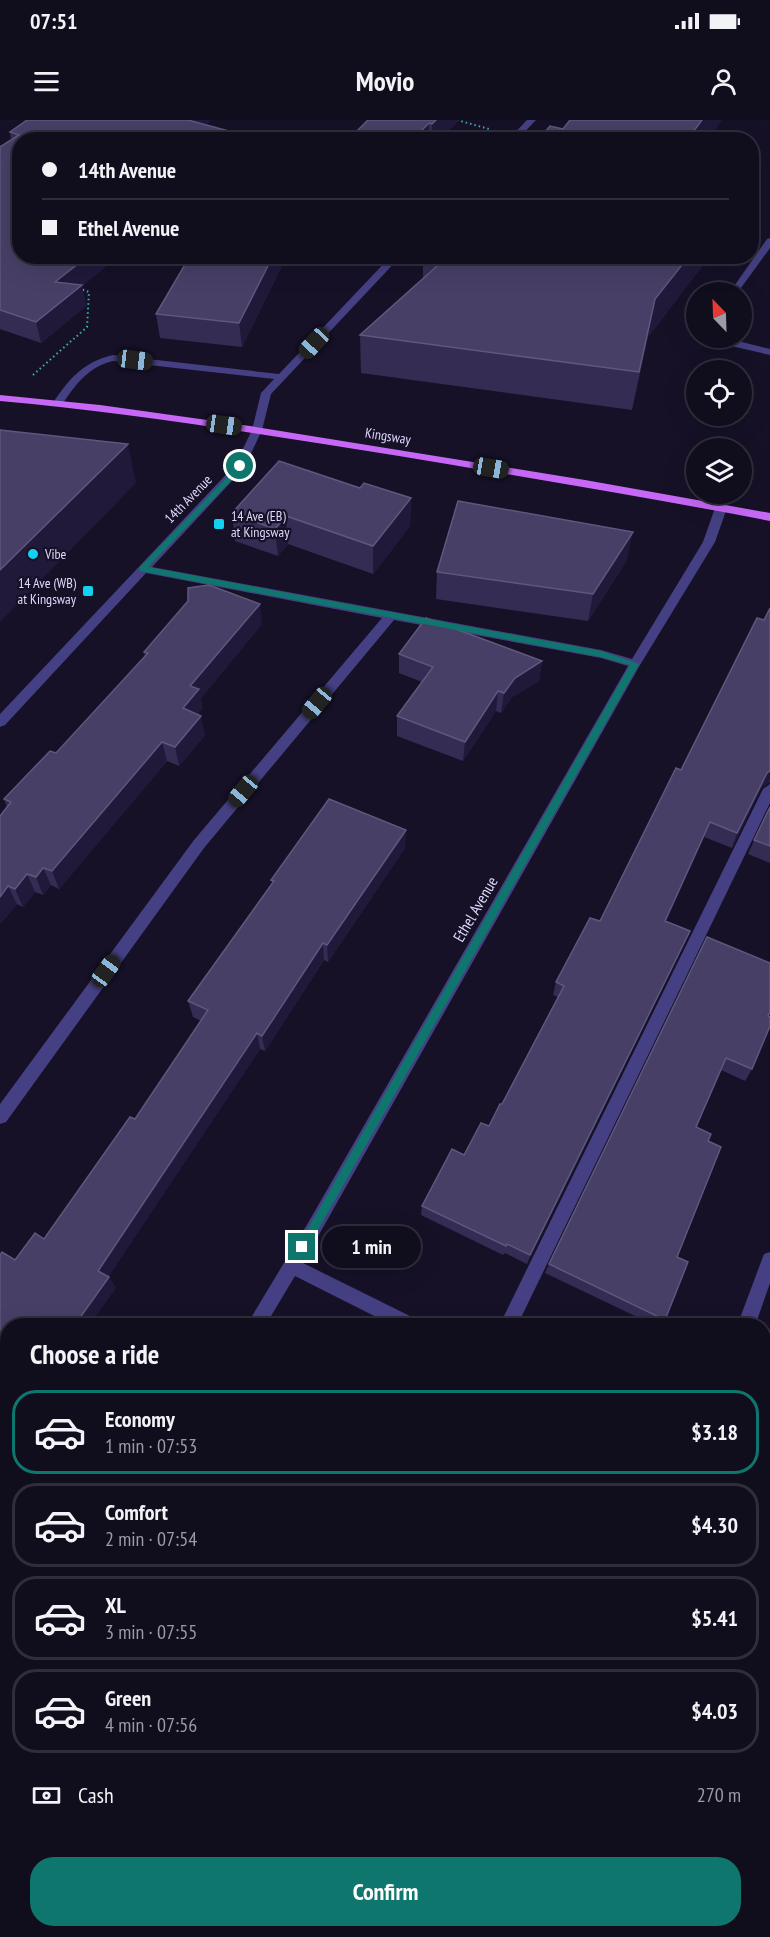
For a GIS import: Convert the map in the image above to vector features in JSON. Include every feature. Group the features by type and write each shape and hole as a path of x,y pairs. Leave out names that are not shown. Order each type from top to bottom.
{"main road":[{"name":"Kingsway","path":"0,398 58,403 257,430 770,517"}],"street":[{"path":"520,132 531,120"},
{"path":"759,257 770,241"},
{"name":"14th Avenue","path":"0,722 240,466 257,430 266,393 389,264"},
{"path":"741,282 754,264"},
{"path":"752,348 770,352"},
{"path":"58,403 73,381 96,360 113,358 281,377"},
{"name":"Ethel Avenue","path":"260,1318 635,664 709,542 721,507"},
{"path":"142,569 601,654 635,664"},
{"path":"0,1117 199,844 391,615"},
{"path":"512,1318 770,789"},
{"path":"749,1318 770,1260"},
{"path":"291,1266 396,1318"}],"path":[{"path":"457,120 492,130"},
{"path":"31,378 87,327 89,292 78,288"}],"building":[{"path":"27,120 188,120 229,131 228,132 10,132"},
{"path":"368,120 436,120 420,132 356,132"},
{"path":"570,120 702,120 693,132 545,132 550,126 563,129"},
{"path":"12,139 12,264 78,264 55,282 82,285 36,322 0,310 0,147"},
{"path":"185,264 269,264 239,323 156,314"},
{"path":"430,264 683,264 655,299 639,372 360,335 437,266"},
{"path":"0,430 128,444 0,570"},
{"path":"279,461 360,488 364,483 411,498 373,546 286,516 275,529 232,513"},
{"path":"458,501 633,532 593,594 437,572"},
{"path":"209,585 260,604 190,686 199,689 183,708 201,716 175,747 162,742 52,871 43,868 36,877 27,874 15,889 8,886 0,897 0,816 11,802 4,799 50,751 56,753 148,653 144,652 188,601 188,588"},
{"path":"770,608 770,771 737,833 710,822 665,921 690,931 530,1255 422,1206 452,1149 464,1155 481,1123 489,1126 502,1104 564,986 556,982 590,918 600,921 676,768 681,770 757,618 764,620"},
{"path":"426,618 542,661 515,678 504,693 498,691 465,742 397,716 433,667 399,654"},
{"path":"329,799 406,830 327,945 323,943 262,1036 257,1033 98,1271 109,1277 80,1318 0,1318 0,1255 2,1252 15,1260 35,1233 44,1239 130,1117 135,1119 208,1010 188,1001 274,881 271,880"},
{"path":"770,807 770,846 754,840"},
{"path":"707,937 770,963 770,1012 768,1016 770,1026 752,1069 726,1058 696,1127 711,1134 708,1141 721,1147 677,1257 688,1262 666,1318 661,1318 549,1264"}],"place":[{"name":"14 Ave (EB) at Kingsway","path":"219,524"},
{"name":"Vibe","path":"33,554"},
{"name":"14 Ave (WB) at Kingsway","path":"88,591"}],"route":[{"path":"240,466 142,569 601,654 635,664 302,1247"}]}
